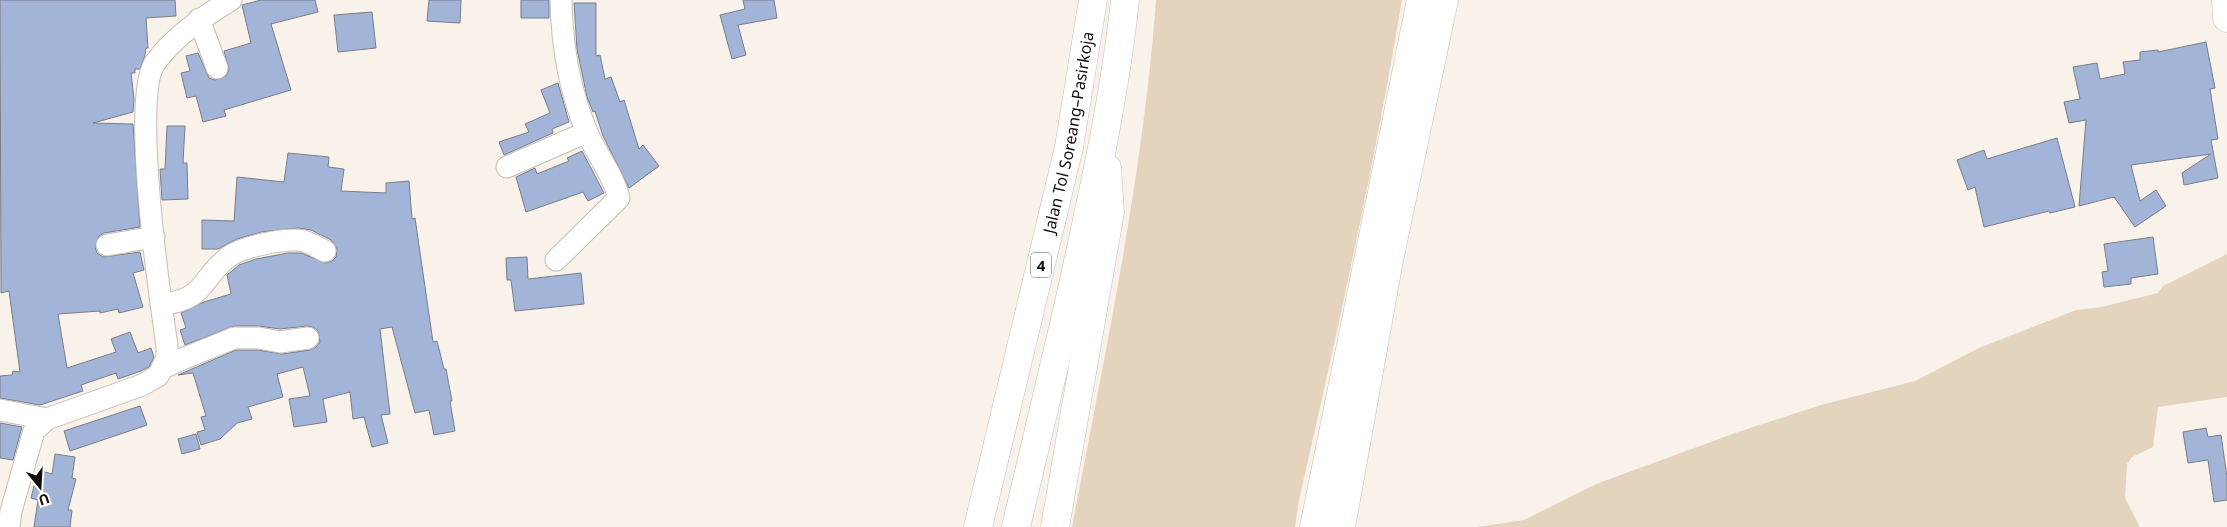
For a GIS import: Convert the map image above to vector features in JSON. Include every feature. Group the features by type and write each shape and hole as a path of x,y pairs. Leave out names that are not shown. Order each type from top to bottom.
{"highway":[{"name":"Jalan Tol Soreang–Pasirkoja","path":"978,527 1069,147 1093,0"},
{"name":"4","path":"1016,527 1105,140 1120,50 1125,0"},
{"path":"1314,527 1421,0"},
{"path":"1341,527 1389,260 1444,0"},
{"path":"2226,0 2227,18"},
{"path":"1055,527 1110,212 1105,140"}],"street":[{"path":"9,527 11,511 34,431 47,419 142,385 158,376 164,368 167,358 167,346 149,197 146,102 149,82 154,64 199,19 231,0"},
{"path":"556,260 620,198 587,132 568,78 562,29 561,0"},
{"path":"199,19 217,68"},
{"path":"507,167 587,132"},
{"path":"107,245 154,237"},
{"path":"161,305 190,298 197,293 227,258 236,253 275,241 303,241 325,251"},
{"path":"164,368 234,338 243,336 280,342 308,338"},
{"path":"0,410 47,419"}],"shaded area":[{"path":"1156,0 1402,0 1367,188 1299,500 1295,527 1072,527 1122,265 1142,133"},
{"path":"2227,254 2227,397 2158,407 2153,447 2132,457 2127,464 2125,498 2140,527 1478,527 1524,520 1596,484 1738,432 1821,405 1915,381 1979,348 2076,310 2101,307 2158,293 2163,286"}],"building":[{"path":"0,0 175,0 176,16 146,18 148,48 146,48 140,69 135,69 135,73 131,73 134,99 133,112 93,123 133,124 140,227 104,233 99,236 95,247 97,253 103,257 140,252 144,270 133,273 143,307 119,313 118,309 100,313 100,311 58,314 67,368 116,352 111,339 130,332 138,353 151,348 154,357 149,367 141,371 118,379 116,373 81,385 83,391 40,405 0,398 0,376 12,375 13,371 20,372 9,291 1,293"},
{"path":"261,0 315,0 318,12 271,24 291,90 224,110 226,116 203,122 196,96 187,98 181,73 190,71 186,56 198,53 209,78 215,80 226,76 229,70 224,51 251,43 242,5"},
{"path":"429,0 461,0 460,23 427,21"},
{"path":"521,0 549,0 549,18 521,18"},
{"path":"743,0 774,0 777,18 738,25 746,55 732,59 720,15 745,9"},
{"path":"574,3 596,3 596,56 600,55 605,79 611,77 620,102 624,100 639,149 643,145 659,166 629,188 603,136 595,111 593,112 587,97 577,49"},
{"path":"372,12 376,48 338,52 334,15"},
{"path":"2206,42 2215,88 2210,89 2218,139 2211,140 2218,178 2184,185 2182,173 2211,154 2131,165 2140,201 2156,190 2166,206 2135,227 2114,197 2079,206 2086,120 2069,123 2064,102 2080,99 2073,67 2097,63 2100,79 2125,74 2123,62 2140,60 2140,52 2158,50 2158,52"},
{"path":"558,83 569,122 552,129 553,133 504,155 499,142 529,132 525,124 550,113 541,90"},
{"path":"167,126 185,126 183,163 187,163 188,199 162,200 160,169 165,169"},
{"path":"2057,138 2075,207 2050,213 2049,211 1984,227 1975,187 1968,190 1957,160 1984,150 1987,159"},
{"path":"582,151 604,193 588,201 583,192 526,212 516,177 535,168 537,174 569,161 567,158"},
{"path":"288,153 329,157 328,167 344,169 341,191 386,193 386,183 409,181 412,219 415,218 433,342 437,341 444,369 446,369 455,431 434,435 429,410 415,413 392,327 380,329 390,414 381,415 388,443 372,447 364,417 353,419 350,392 323,399 327,422 294,427 289,399 310,396 303,367 277,374 283,397 248,407 252,419 237,423 220,439 201,445 197,432 205,430 201,417 206,416 193,373 178,375 236,350 258,350 282,354 310,350 320,342 318,331 313,327 307,326 280,329 259,326 234,326 185,345 180,330 186,328 181,313 204,302 231,294 227,275 239,265 256,259 288,253 301,253 326,263 336,257 337,249 331,240 311,230 298,228 261,232 237,239 218,249 202,249 202,220 234,221 237,177 284,182"},
{"path":"2153,237 2158,274 2131,278 2131,284 2104,287 2102,272 2108,271 2104,244"},
{"path":"527,257 528,279 581,273 584,304 515,311 511,280 507,280 506,258"},
{"path":"140,406 147,425 70,451 64,431"},
{"path":"0,423 22,427 13,460 0,458"},
{"path":"2206,428 2208,437 2221,435 2227,477 2227,500 2214,502 2208,460 2188,463 2183,432"},
{"path":"196,434 200,449 182,454 178,439"},
{"path":"55,454 75,457 72,478 76,479 68,510 72,510 70,527 34,527 38,500 31,498 38,470 52,474"}]}
